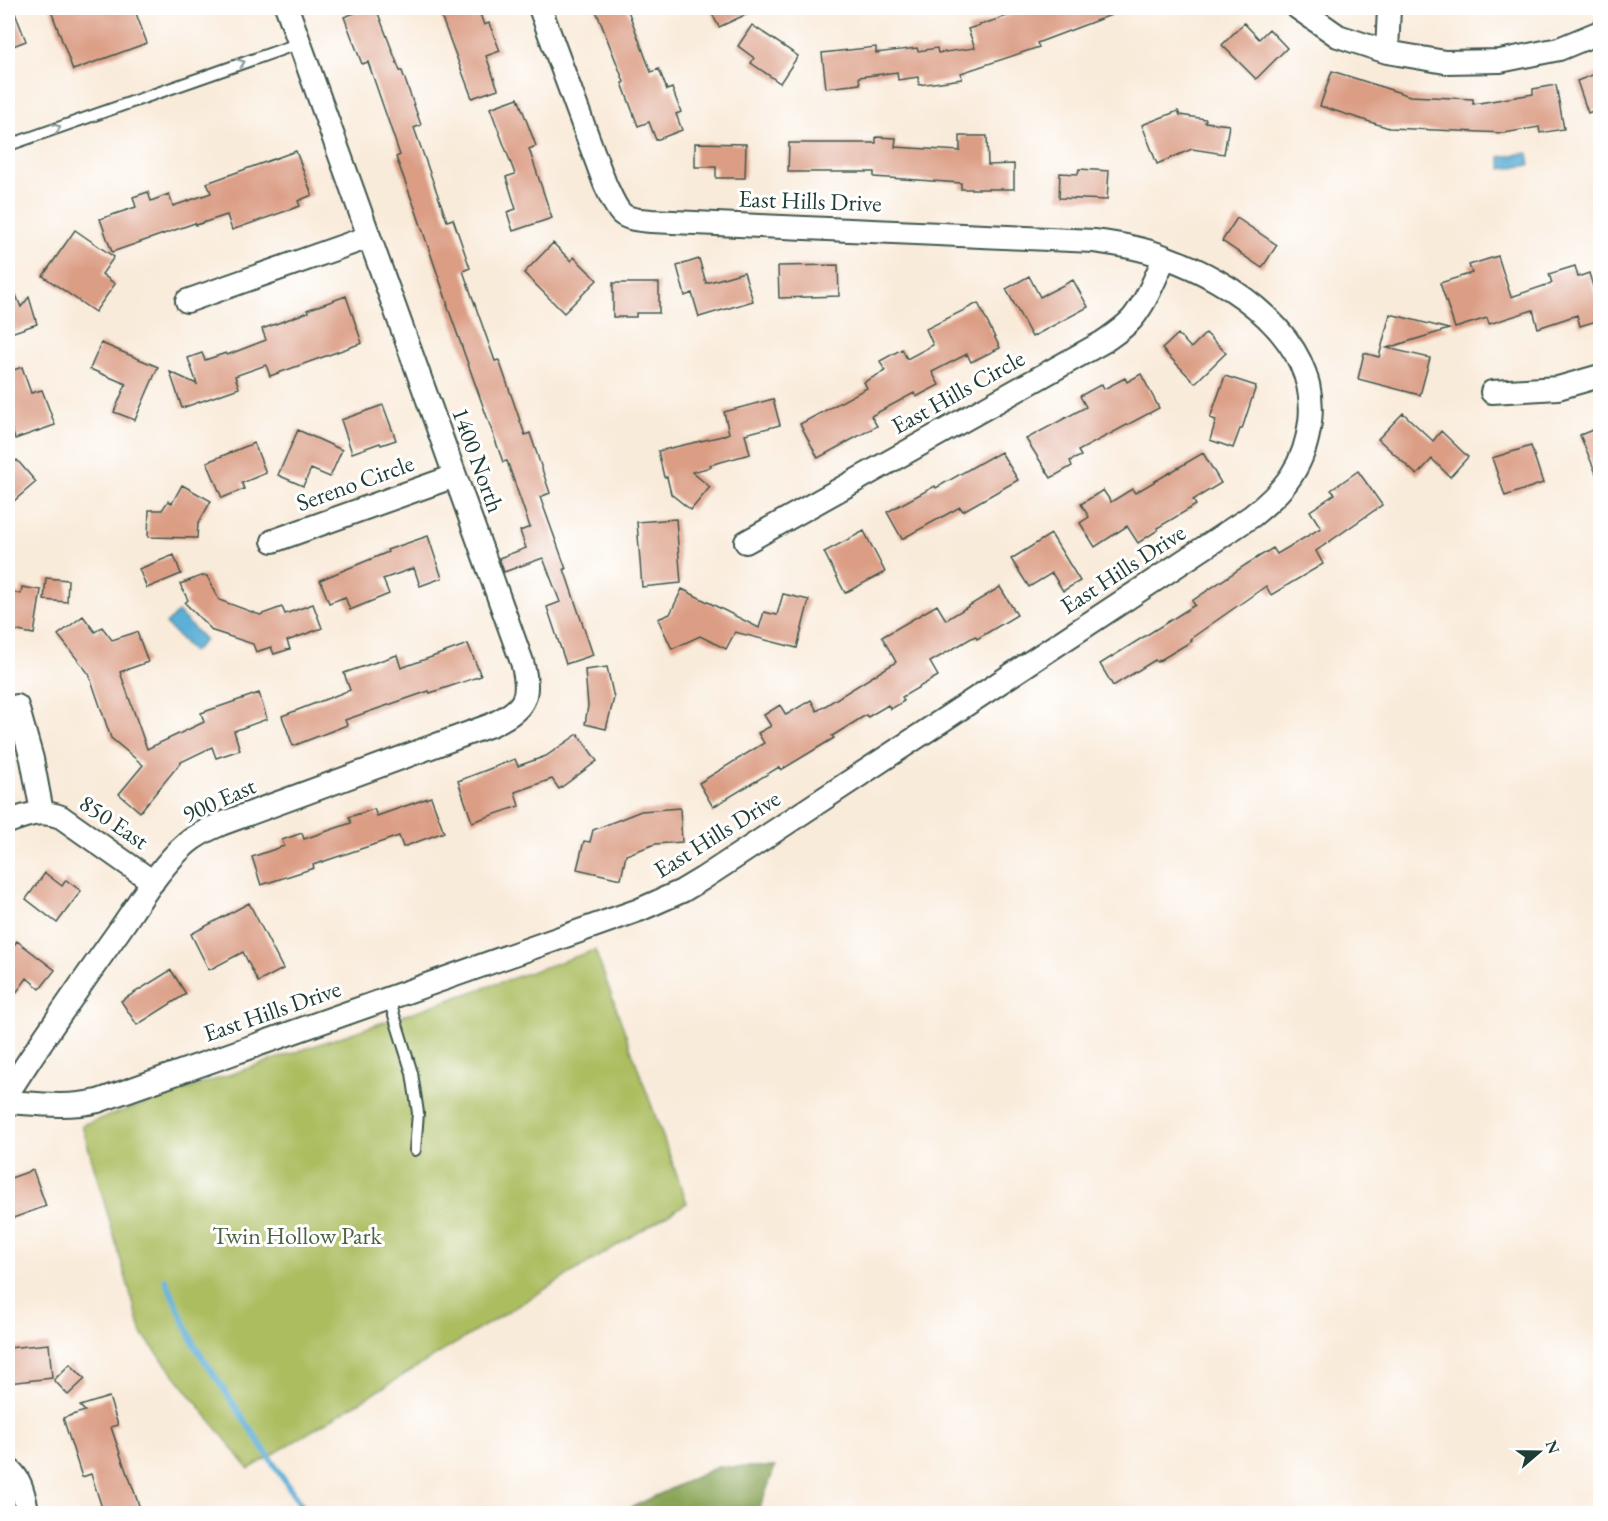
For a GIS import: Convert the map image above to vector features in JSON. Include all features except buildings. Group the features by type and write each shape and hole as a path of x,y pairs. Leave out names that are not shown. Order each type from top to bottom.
{"street":[{"name":"1400 North","path":"287,8 522,662 526,690 523,703"},
{"name":"East Hills Drive","path":"8,1101 66,1106 98,1101 639,910 682,891 1252,516 1272,500 1298,467 1308,435 1311,402 1302,365 1285,338 1258,310 1220,282 1165,257 1131,246 1094,241 651,221 623,215 612,200 605,184 540,8"},
{"path":"1298,8 1338,36 1387,52 1445,62 1500,61 1559,49 1600,32"},
{"path":"1387,52 1389,8"},
{"path":"187,300 369,237"},
{"name":"East Hills Circle","path":"746,542 1118,332 1142,305 1165,257"},
{"path":"1492,392 1558,388 1600,376"},
{"name":"Sereno Circle","path":"273,541 455,476"},
{"name":"900 East","path":"8,1093 153,882 186,843 209,829 491,725 523,703"},
{"name":"850 East","path":"17,706 32,759 42,812"},
{"name":"850 East","path":"8,822 42,812 61,817 153,882"},
{"path":"8,1469 17,1478 28,1514"}],"lane":[{"path":"8,135 12,144 300,43"},
{"path":"388,999 412,1072 418,1113 416,1150"}],"green space":[{"name":"Twin Hollow Park","path":"595,950 687,1203 249,1469 142,1334 82,1125"},
{"path":"717,1467 775,1467 758,1513 629,1513 628,1509"}],"water":[{"path":"1528,153 1530,165 1502,169 1500,157"},
{"path":"178,612 205,640 193,652 166,624"}],"waterway":[{"path":"165,1279 195,1346 307,1514"}]}
